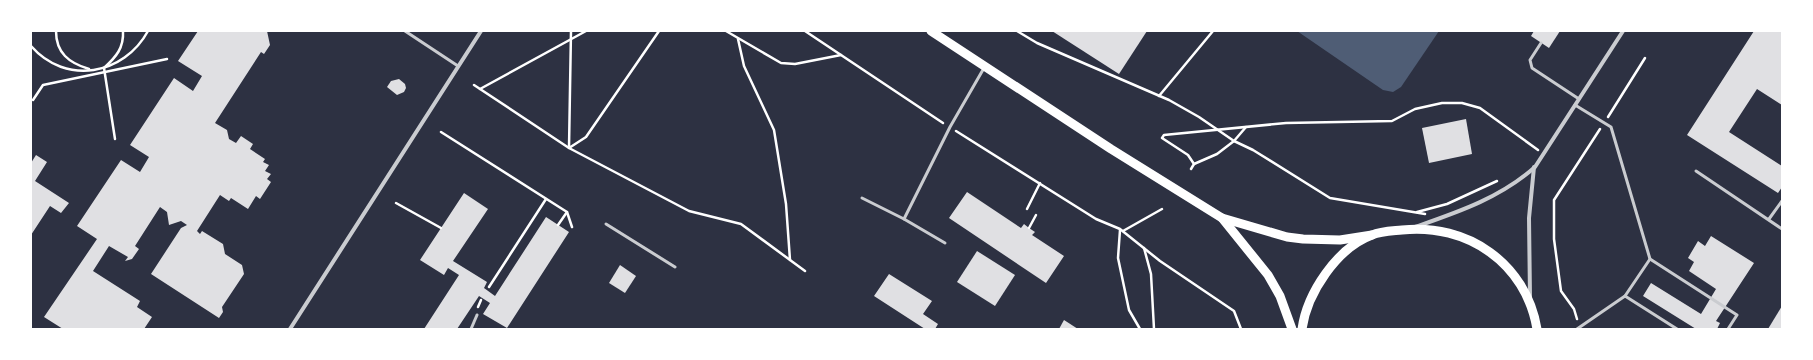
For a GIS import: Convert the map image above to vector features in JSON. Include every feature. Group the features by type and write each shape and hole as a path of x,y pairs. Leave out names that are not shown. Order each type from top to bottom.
{"main road":[{"path":"931,31 1111,149 1222,218 1287,237 1303,239 1340,240 1409,229 1426,229 1459,235 1475,242 1494,255 1510,270 1523,288 1530,304 1536,329"},
{"path":"1222,218 1268,275 1280,296 1292,329"},
{"path":"1302,329 1307,307 1323,277 1344,253 1372,235"}],"street":[{"path":"290,329 481,31"},
{"path":"1409,229 1443,217 1498,194 1520,180 1534,166 1543,153 1621,32"},
{"path":"1530,304 1528,238 1534,166"}],"lane":[{"path":"405,31 458,66"},
{"path":"1541,43 1530,60 1532,68 1579,99"},
{"path":"904,219 950,127 984,66"},
{"path":"1575,105 1611,127 1650,259 1737,314 1728,329"},
{"path":"1696,171 1782,229"},
{"path":"862,198 904,219 945,243"},
{"path":"1769,219 1782,201"},
{"path":"606,224 675,267"},
{"path":"1579,328 1625,296 1650,259"},
{"path":"1625,296 1677,329"},
{"path":"471,329 477,315"}],"path":[{"path":"56,31 58,47 68,60 74,65 92,70"},
{"path":"116,139 104,68 118,54 124,38 124,31"},
{"path":"31,46 45,59 56,65 68,69 92,70 104,68 126,57 136,49 148,31"},
{"path":"569,148 571,31"},
{"path":"480,89 586,31"},
{"path":"569,148 586,137 659,31"},
{"path":"726,31 781,63 795,64 841,55"},
{"path":"805,31 950,127 1096,219 1121,230 1160,261 1234,311 1241,329"},
{"path":"1017,31 1037,43 1159,96 1198,117 1234,141 1253,150 1330,198 1443,217"},
{"path":"1159,96 1213,31"},
{"path":"738,39 744,66 774,130 786,204 790,260"},
{"path":"1579,328 1574,309 1561,291 1554,240 1554,200 1645,58"},
{"path":"33,100 43,85 167,59"},
{"path":"474,84 569,148 689,211 741,224 806,270"},
{"path":"1194,164 1188,155 1162,138 1165,134 1286,123 1392,121 1416,109 1442,103 1462,103 1480,108 1543,153"},
{"path":"1191,169 1194,164 1217,154 1234,141 1246,127"},
{"path":"441,132 567,212 572,227"},
{"path":"1416,213 1447,204 1497,181"},
{"path":"1027,208 1040,183"},
{"path":"489,287 546,199"},
{"path":"396,203 440,228"},
{"path":"1121,230 1162,209"},
{"path":"558,225 567,212"},
{"path":"1029,228 1036,215"},
{"path":"1121,230 1118,258 1129,310 1140,329"},
{"path":"1144,247 1151,274 1154,329"}],"water":[{"path":"1297,31 1439,31 1401,87 1393,92 1383,90"}],"building":[{"path":"198,31 267,31 270,45 264,54 261,52 215,123 227,130 229,139 236,143 241,136 253,144 250,149 265,159 263,162 269,165 265,171 271,174 267,179 271,182 260,199 256,196 248,209 231,198 229,201 220,195 197,231 200,234 202,231 223,244 225,254 242,265 244,274 222,307 223,312 219,318 151,274 181,228 187,225 181,221 169,225 167,212 160,207 135,246 139,249 132,259 125,261 128,257 109,246 93,271 140,301 137,307 152,317 144,329 63,329 44,317 97,239 77,226 121,160 140,172 149,157 130,145 174,78 193,91 202,76 178,61"},
{"path":"1052,31 1147,31 1119,74"},
{"path":"1534,31 1560,31 1549,48 1531,36"},
{"path":"1754,31 1782,31 1782,105 1757,89 1729,132 1782,166 1782,187 1778,193 1687,135"},
{"path":"399,79 405,84 406,88 404,92 397,95 387,87 391,81"},
{"path":"1466,119 1472,154 1429,163 1422,128"},
{"path":"36,155 47,162 35,181 69,203 61,213 50,206 31,235 31,163"},
{"path":"967,192 1021,228 1024,224 1035,232 1032,235 1064,256 1046,283 949,218"},
{"path":"464,193 488,209 453,261 487,282 484,288 495,296 546,217 569,232 507,328 483,314 490,303 479,296 457,329 424,329 459,275 448,268 444,275 420,260"},
{"path":"1711,236 1754,263 1716,321 1720,323 1717,329 1696,329 1643,296 1651,283 1701,314 1716,289 1689,271 1694,262 1688,258 1698,241 1705,246"},
{"path":"977,251 1015,275 995,306 957,282"},
{"path":"620,265 636,276 625,293 609,283"},
{"path":"889,274 932,301 923,314 938,324 935,329 925,329 874,296"},
{"path":"1782,306 1782,329 1768,329"},
{"path":"1064,320 1078,329 1059,329"}]}
